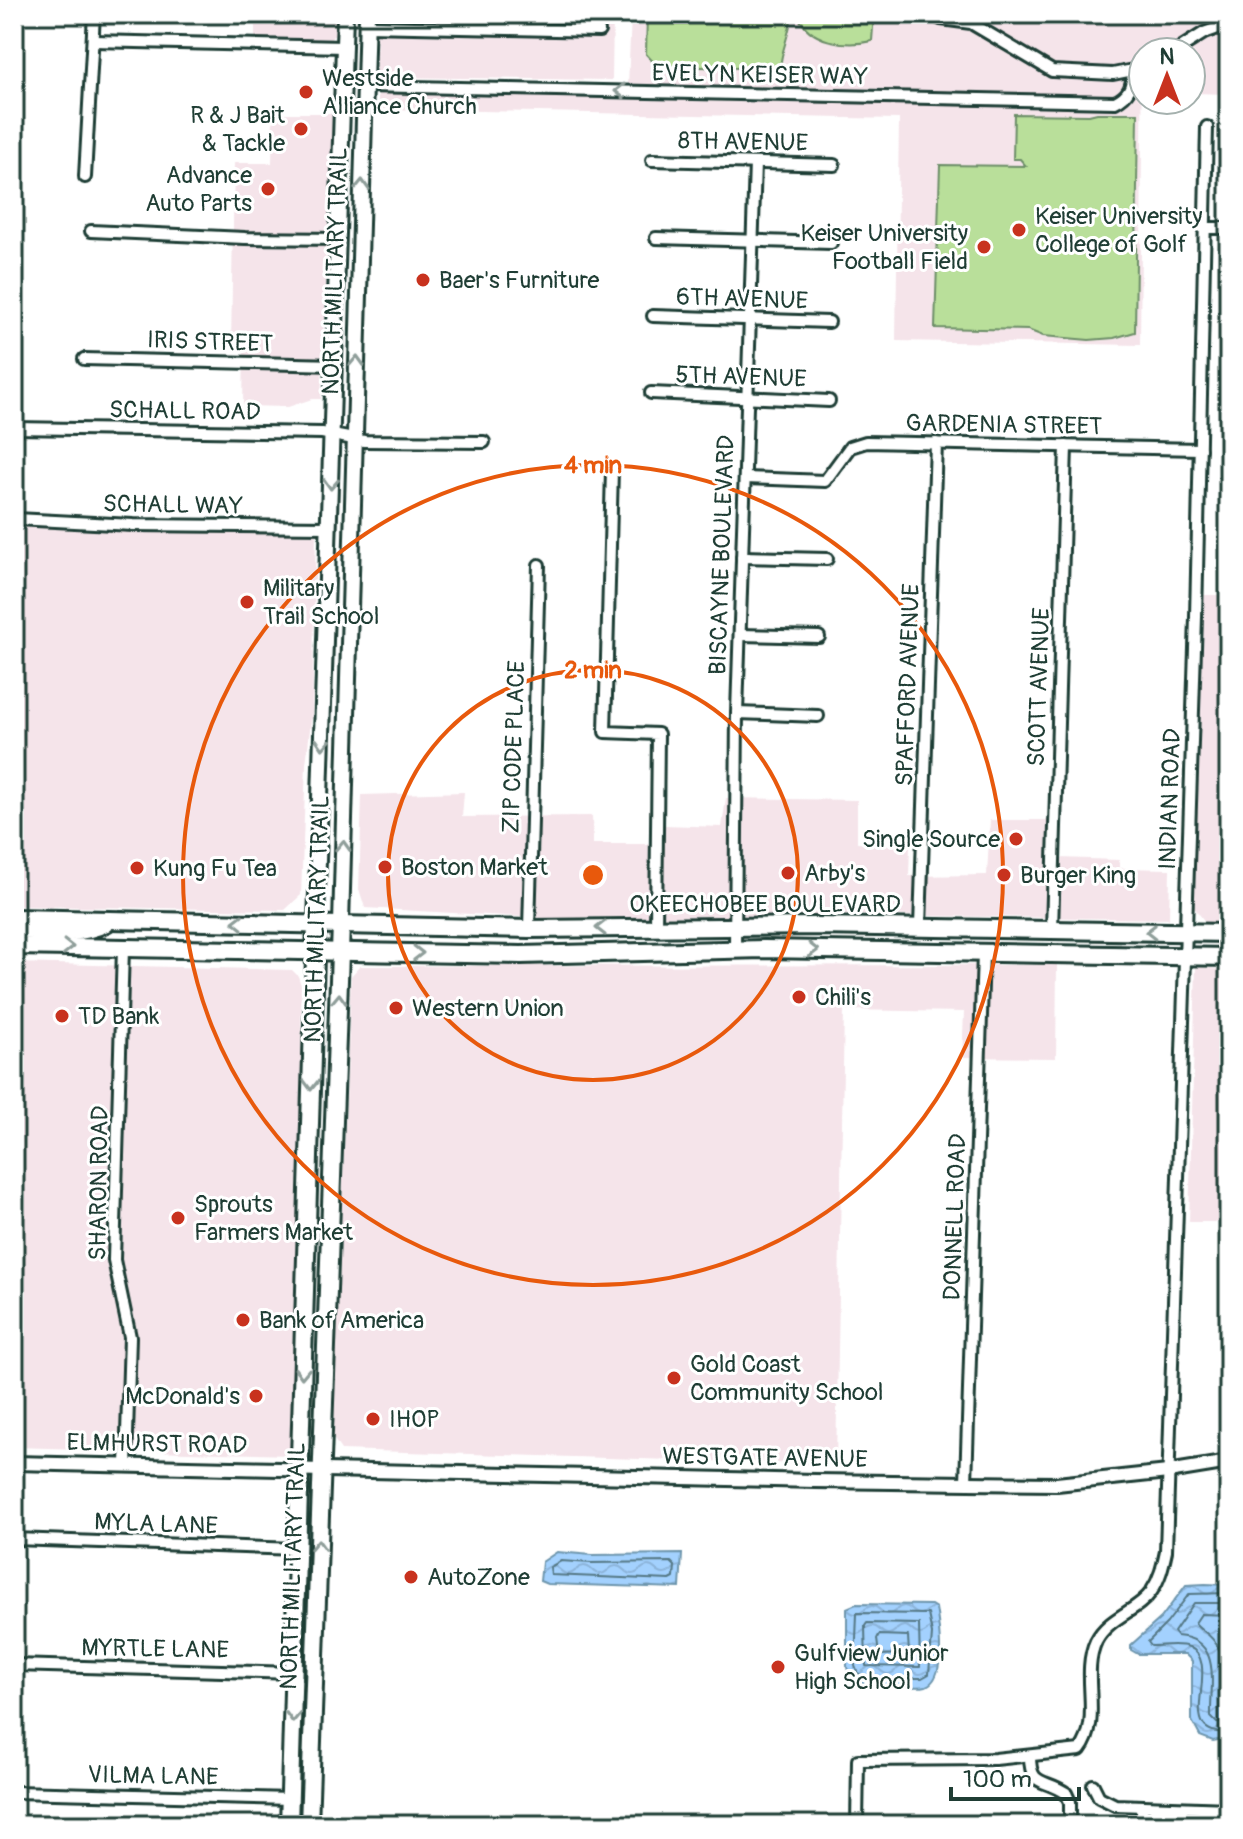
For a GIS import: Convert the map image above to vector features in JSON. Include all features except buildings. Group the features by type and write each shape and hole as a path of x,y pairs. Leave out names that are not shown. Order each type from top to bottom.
{"main road":[{"name":"NORTH MILITARY TRAIL","path":"289,1825 345,14"},
{"name":"NORTH MILITARY TRAIL","path":"309,1823 341,924 367,20"},
{"path":"344,49 357,72 365,79"},
{"path":"339,239 359,263"},
{"path":"328,560 340,566 350,583"},
{"name":"OKEECHOBEE BOULEVARD","path":"14,918 529,929 920,927 1229,933"},
{"path":"14,930 80,932 92,930 111,920"},
{"name":"OKEECHOBEE BOULEVARD","path":"14,946 521,955 735,950 1229,957"},
{"path":"309,1161 317,1185 317,1264 327,1278"},
{"path":"291,1772 298,1791 310,1800"},
{"path":"290,1799 300,1805 309,1823"}],"street":[{"path":"85,177 94,14"},
{"path":"930,14 971,23 1052,71 1105,74 1127,71"},
{"path":"367,20 599,31"},
{"path":"1199,36 1229,24"},
{"path":"93,41 344,49"},
{"name":"EVELYN KEISER WAY","path":"365,79 894,98 1115,102 1127,94"},
{"name":"INDIAN ROAD","path":"1030,1756 1080,1750 1090,1737 1091,1657 1097,1640 1126,1610 1150,1595 1161,1575 1166,1551 1207,127"},
{"name":"8TH AVENUE","path":"652,160 834,165"},
{"name":"BISCAYNE BOULEVARD","path":"735,950 737,713 755,163"},
{"path":"1203,228 1229,228"},
{"path":"91,231 339,239"},
{"path":"656,238 831,243"},
{"name":"6TH AVENUE","path":"653,316 829,322"},
{"name":"IRIS STREET","path":"84,359 336,365"},
{"name":"5TH AVENUE","path":"651,393 829,401"},
{"name":"SCHALL ROAD","path":"14,428 333,435 354,439 484,442"},
{"name":"GARDENIA STREET","path":"745,478 825,481 844,454 858,443 1200,449"},
{"name":"SPAFFORD AVENUE","path":"920,927 936,443"},
{"name":"SCOTT AVENUE","path":"1052,930 1066,446"},
{"path":"612,470 605,732 658,734 656,928"},
{"name":"SCHALL WAY","path":"16,519 133,525 330,527"},
{"path":"742,557 827,559"},
{"name":"ZIP CODE PLACE","path":"529,929 539,565"},
{"path":"740,635 819,637"},
{"path":"737,713 818,716"},
{"name":"SHARON ROAD","path":"123,948 114,1260 130,1337 126,1466"},
{"name":"DONNELL ROAD","path":"966,1483 983,953"},
{"name":"WESTGATE AVENUE","path":"299,1469 1057,1484 1229,1462"},
{"name":"ELMHURST ROAD","path":"14,1463 299,1469"},
{"name":"MYLA LANE","path":"14,1539 297,1549"},
{"name":"MYRTLE LANE","path":"14,1665 294,1673"},
{"path":"857,1825 858,1760 1030,1756 1030,1772 1034,1779 1066,1793 1070,1802 1070,1825"},
{"path":"1093,1785 1099,1797 1110,1804 1229,1809"},
{"name":"VILMA LANE","path":"14,1792 290,1799"},
{"path":"1142,1806 1142,1825"}],"shaded area":[{"path":"255,14 336,14 335,34 328,42 255,41"},
{"path":"377,14 613,14 612,80 376,77"},
{"name":"Keiser University College of Golf","path":"631,14 1229,14 1229,94 1207,93 1207,36 1127,36 1127,116 1142,116 1140,345 896,341 899,119 378,109 378,79 628,86"},
{"path":"273,113 334,113 321,399 288,407 243,406 244,345 231,345 234,163 272,163"},
{"path":"14,526 316,532 312,712 306,764 301,895 285,910 20,906 14,901"},
{"path":"1204,595 1229,595 1229,922 1205,922 1191,903"},
{"path":"464,792 462,817 592,816 593,844 663,844 664,825 722,827 726,798 857,800 857,843 910,846 909,876 987,875 990,820 1060,820 1059,858 1119,860 1119,868 1170,869 1169,919 857,915 542,918 365,908 359,889 362,795"},
{"path":"14,963 292,970 298,976 301,985 302,1110 290,1455 14,1447"},
{"path":"1057,965 1056,1058 962,1057 964,1012 844,1010 836,1465 341,1450 333,1438 351,976 360,966"},
{"path":"1196,967 1229,970 1229,1222 1189,1222"}],"green space":[{"path":"647,14 792,14 780,69 657,66 646,54"},
{"path":"797,14 874,14 872,41 829,41 810,31"},
{"path":"1127,113 1127,116 1138,116 1135,332 1089,340 1043,336 1028,330 935,328 940,165 1026,166 1020,159 1013,159 1014,114"}],"water":[{"path":"557,1552 592,1555 682,1554 680,1588 547,1584 540,1581 542,1562"},
{"path":"1186,1585 1229,1585 1229,1738 1213,1741 1200,1736 1192,1721 1192,1661 1185,1654 1138,1654 1131,1650 1131,1645 1161,1618"},
{"path":"856,1604 931,1605 936,1608 940,1651 933,1681 917,1687 850,1680 847,1667 847,1608"}],"place":[{"name":"Westside Alliance Church","path":"306,92"},
{"name":"R & J Bait & Tackle","path":"301,129"},
{"name":"Advance Auto Parts","path":"268,189"},
{"name":"Keiser University College of Golf","path":"1019,230"},
{"name":"Keiser University Football Field","path":"984,247"},
{"name":"Baer's Furniture","path":"423,280"},
{"name":"Military Trail School","path":"247,602"},
{"name":"Single Source","path":"1016,839"},
{"name":"Boston Market","path":"385,867"},
{"name":"Kung Fu Tea","path":"137,868"},
{"name":"Arby's","path":"788,873"},
{"name":"Burger King","path":"1004,875"},
{"name":"Chili's","path":"799,997"},
{"name":"Western Union","path":"396,1008"},
{"name":"TD Bank","path":"62,1016"},
{"name":"Sprouts Farmers Market","path":"178,1218"},
{"name":"Bank of America","path":"243,1320"},
{"name":"Gold Coast Community School","path":"674,1378"},
{"name":"McDonald's","path":"256,1396"},
{"name":"IHOP","path":"373,1419"},
{"name":"AutoZone","path":"411,1577"},
{"name":"Gulfview Junior High School","path":"778,1667"}]}
